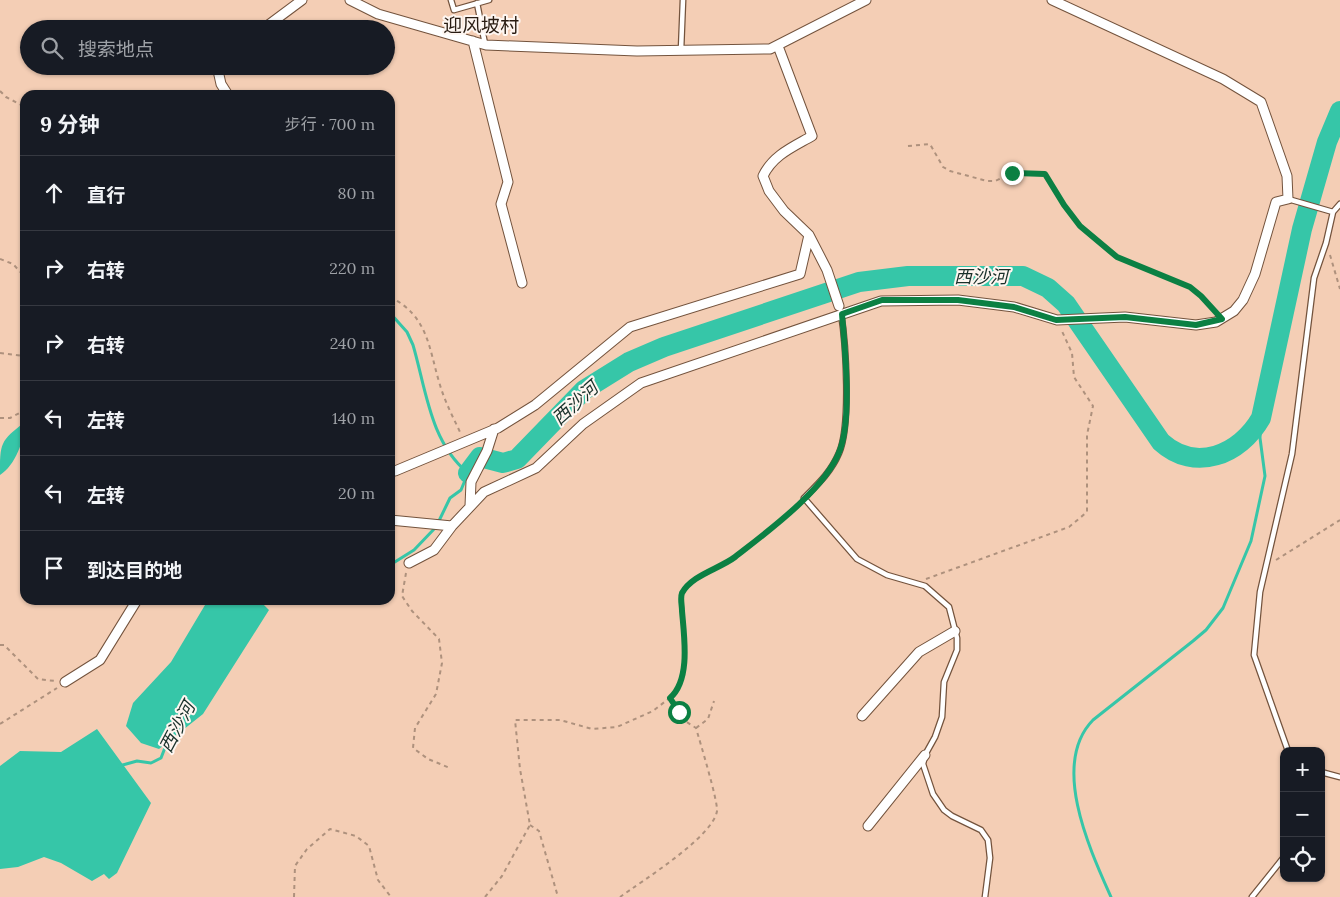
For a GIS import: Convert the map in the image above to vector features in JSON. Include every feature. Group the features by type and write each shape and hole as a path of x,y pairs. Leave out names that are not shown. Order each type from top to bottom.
{"street":[{"path":"275,20 302,0"},
{"path":"350,0 378,14 486,45 682,50 770,49 866,0"},
{"path":"408,564 434,550 452,526 484,492 536,468 583,424 641,383 840,310 882,300 958,300 1014,307 1056,320 1101,317 1146,318 1196,325 1222,319 1234,311 1243,300 1255,274 1276,202 1288,199 1288,176 1261,102 1223,79 1052,0"},
{"path":"473,42 508,182 501,204 522,283"},
{"path":"778,46 812,136 777,156 769,164 763,176 769,191 779,205 809,235 827,270 840,310"},
{"path":"219,75 225,90"},
{"path":"395,471 494,430 534,405 630,327 800,274 809,235"},
{"path":"470,506 471,482 487,450 494,430"},
{"path":"395,520 452,526"},
{"path":"65,682 100,660 134,605"},
{"path":"862,716 920,652 956,631"},
{"path":"868,826 925,755"}],"lane":[{"path":"452,0 454,10 489,0"},
{"path":"682,50 683,0"},
{"path":"477,3 486,45"},
{"path":"1288,199 1331,211"},
{"path":"1287,747 1254,655 1260,592 1268,566 1292,454 1314,278 1326,243 1331,211 1340,204"},
{"path":"840,310 846,392 843,440 829,472 804,498 857,559 887,575 925,586 949,607 956,631 957,650 944,682 942,717 935,737 925,755 925,774 938,802 952,816 981,830 988,840 989,873 985,897"},
{"path":"1325,773 1340,777"},
{"path":"1252,897 1280,862"}],"path":[{"path":"0,91 20,103"},
{"path":"908,146 930,144 943,167 950,171 987,181 995,181 1012,173 1045,174 1064,205 1080,226 1117,257 1190,287 1222,319"},
{"path":"1326,243 1340,290"},
{"path":"0,259 14,264 20,271"},
{"path":"395,300 410,310 425,333 433,355 443,396 464,441"},
{"path":"914,583 1069,527 1087,512 1087,435 1093,406 1074,377 1072,353 1056,320"},
{"path":"0,353 20,355"},
{"path":"0,418 10,418 20,413"},
{"path":"485,897 502,876 530,825 520,769 515,720 560,720 592,729 617,727 653,711 670,698 676,693 686,658 681,595 688,585 732,560 775,526 804,498"},
{"path":"1268,566 1340,520"},
{"path":"408,564 402,596 412,611 439,639 442,663 436,694 415,728 413,748 428,759 450,768"},
{"path":"0,645 4,646 38,679 65,682"},
{"path":"0,724 65,682"},
{"path":"620,897 678,856 712,824 717,810 696,728 685,721 670,698"},
{"path":"696,728 708,719 714,701"},
{"path":"530,825 538,831 558,897"},
{"path":"294,897 295,866 307,849 330,829 356,836 369,846 378,880 391,897"}],"water":[{"path":"20,426 18,452 15,459 0,475 1,449 11,434"},
{"path":"205,605 264,605 269,610 203,714 159,749 141,743 126,726 133,703 171,662"},
{"path":"97,729 151,803 117,873 109,879 104,874 92,881 61,863 44,857 18,867 0,869 0,766 20,751 61,752"}],"waterway":[{"name":"西沙河","path":"468,473 480,457 503,463 517,459 584,390 629,362 664,347 859,282 908,276 1023,276 1048,288 1066,304 1161,442 1174,451 1188,457 1216,456 1241,442 1261,418 1302,229 1327,142 1340,111"},
{"path":"395,319 407,332 413,345 426,397 437,430 455,460 468,473 461,490 450,498 436,527 414,550 395,562"},
{"path":"1111,897 1093,856 1078,807 1074,783 1075,760 1081,738 1093,720 1206,630 1223,608 1251,541 1265,476 1260,438 1261,418"},
{"name":"西沙河","path":"119,766 137,761 151,763 161,758 168,740"}],"district":[{"name":"迎风坡村","path":"481,25"}],"route":[{"path":"679,712 670,698 676,693 686,658 681,595 688,585 732,560 775,526 823,479 829,472 839,452 843,440 846,392 842,314 882,300 958,300 1014,307 1056,320 1125,317 1204,325 1222,319 1197,291 1117,257 1080,226 1064,205 1050,179 1045,174 1036,172 1012,173"}]}
